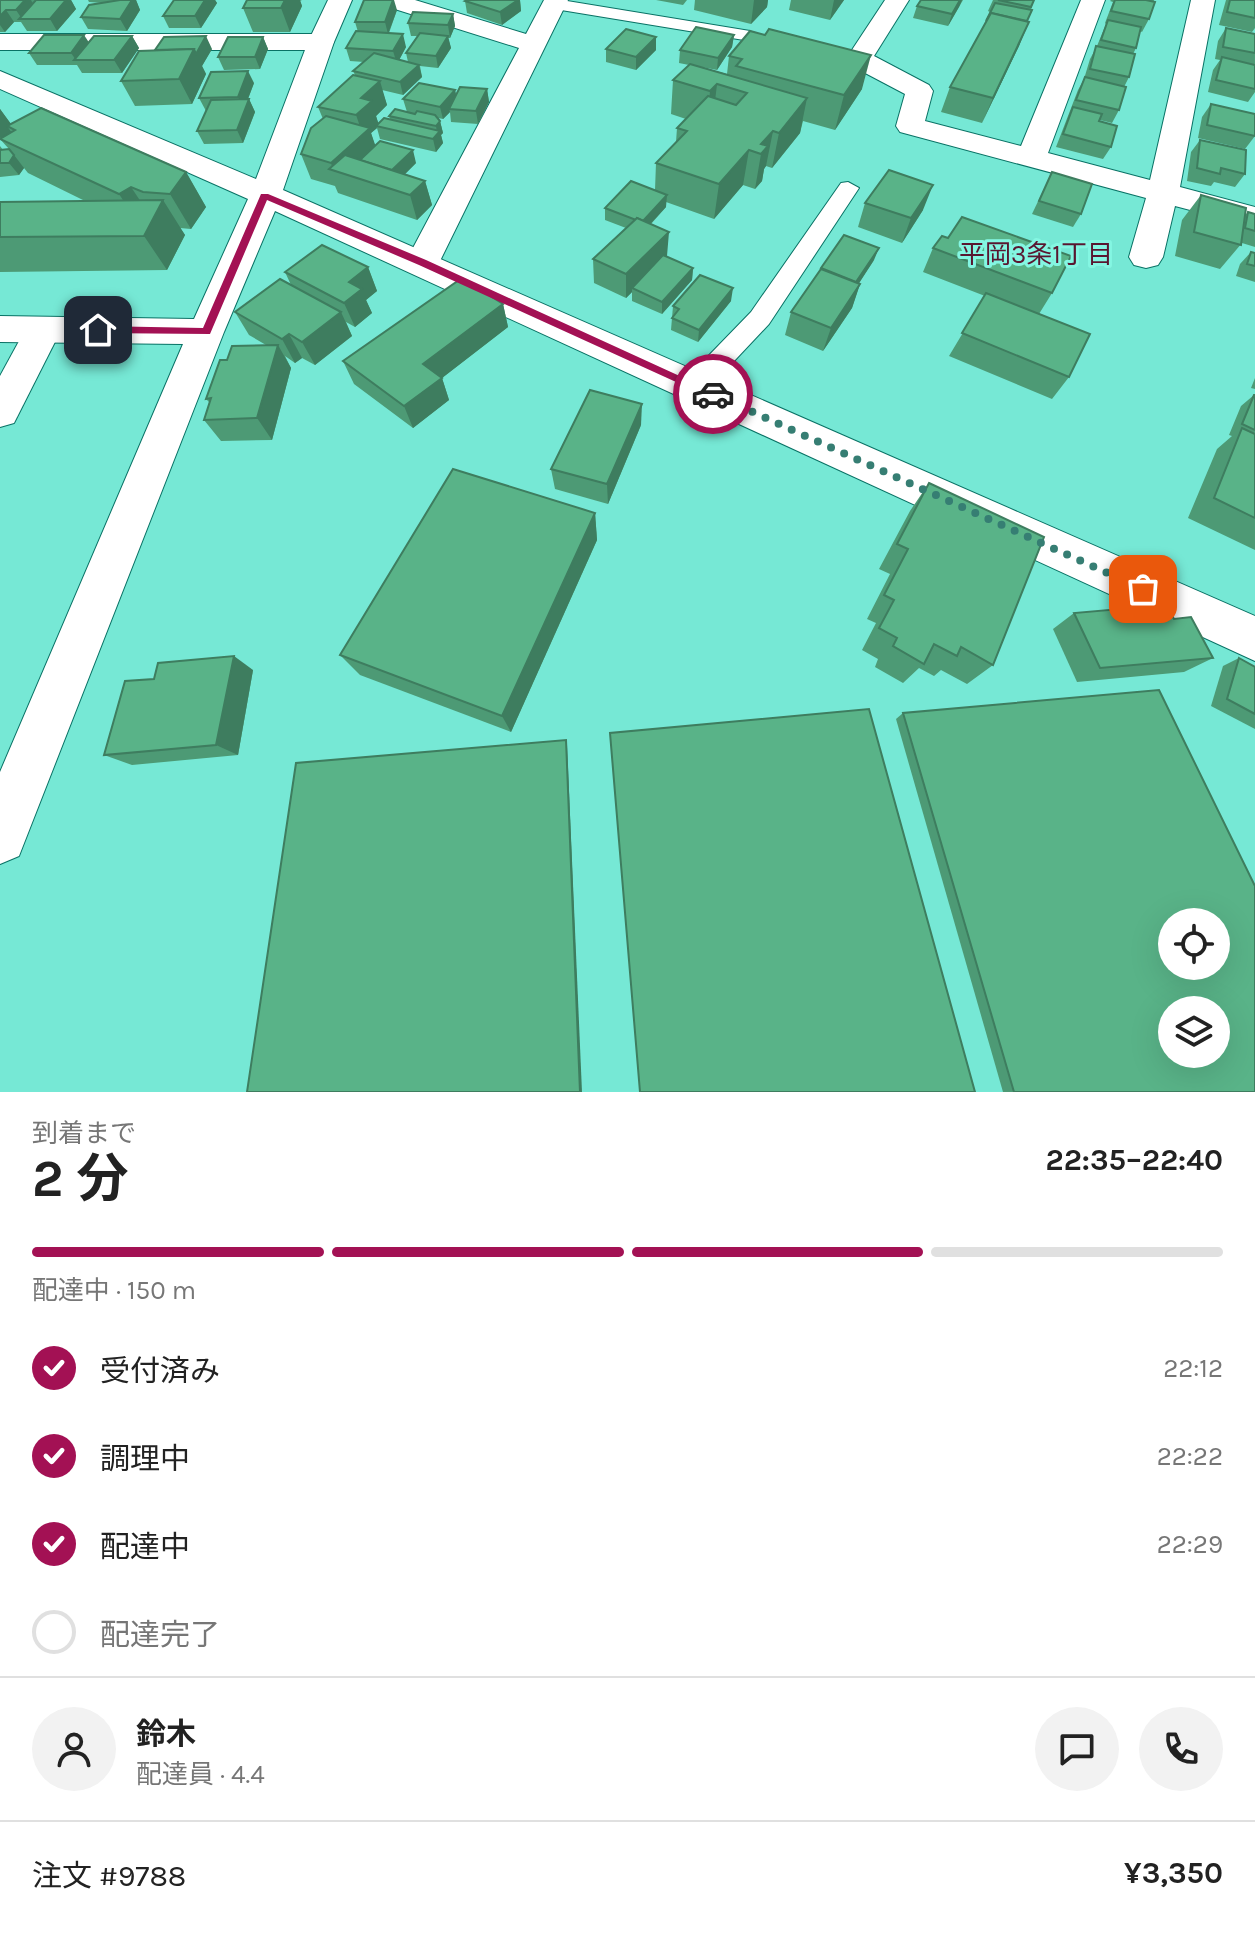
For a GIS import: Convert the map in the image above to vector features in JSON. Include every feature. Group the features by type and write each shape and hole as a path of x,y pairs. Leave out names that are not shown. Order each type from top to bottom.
{"street":[{"path":"0,837 264,196 321,42 340,0"},
{"path":"390,0 535,45"},
{"path":"897,0 859,59 919,91 910,126 1255,217"},
{"path":"1031,158 1093,0"},
{"path":"1146,257 1163,193 1203,0"},
{"path":"422,263 555,2"},
{"path":"1195,29 1225,35"},
{"path":"0,42 152,32 321,42"},
{"path":"0,79 422,263 1255,639"},
{"path":"1180,102 1210,108"},
{"path":"0,329 206,332"},
{"path":"0,412 43,330"}],"lane":[{"path":"555,2 750,36"},
{"path":"695,386 760,318 848,188"}],"building":[{"path":"0,0 25,0 16,10 6,10 0,16"},
{"path":"36,0 66,0 50,19 19,19"},
{"path":"132,0 120,19 81,17 89,5"},
{"path":"174,0 205,0 195,16 163,16"},
{"path":"247,0 285,0 281,8 243,8"},
{"path":"364,0 393,0 385,22 355,22"},
{"path":"467,0 518,0 500,12"},
{"path":"921,0 960,0 952,14 917,6"},
{"path":"998,0 1034,0 1031,7"},
{"path":"1115,0 1155,2 1149,19 1111,11"},
{"path":"1230,0 1255,0 1255,18 1227,12"},
{"path":"995,3 1032,10 1027,21 991,13 986,21"},
{"path":"413,12 453,14 448,25 408,23"},
{"path":"991,13 1029,22 993,98 950,87"},
{"path":"1108,20 1141,27 1136,48 1101,40"},
{"path":"696,27 734,35 718,58 680,50"},
{"path":"1226,28 1255,34 1255,53 1223,47"},
{"path":"626,29 656,37 636,57 606,49"},
{"path":"769,29 871,55 844,95 736,66 742,59 729,56 750,31 765,35"},
{"path":"356,31 403,34 393,51 346,48"},
{"path":"420,33 448,36 436,56 406,53"},
{"path":"44,35 84,35 71,53 29,53"},
{"path":"94,36 132,36 114,60 74,60"},
{"path":"206,36 196,54 194,49 155,50 164,37"},
{"path":"228,37 263,37 255,57 218,57"},
{"path":"1096,46 1135,54 1129,77 1090,69"},
{"path":"194,49 179,79 121,81 139,51"},
{"path":"374,53 419,65 400,82 353,71"},
{"path":"1222,57 1255,65 1255,89 1216,80"},
{"path":"690,64 807,98 779,133 773,131 761,144 768,146 761,154 749,150 719,184 656,163 687,131 677,128 708,96 736,105 747,93 717,84 710,91 673,80"},
{"path":"248,71 238,97 199,98 211,72"},
{"path":"353,75 380,81 361,98 372,101 356,115 318,107"},
{"path":"1085,77 1126,87 1119,110 1076,100"},
{"path":"419,83 455,90 440,107 403,99"},
{"path":"460,87 487,89 476,111 449,109"},
{"path":"249,99 237,130 197,131 211,100"},
{"path":"1211,104 1255,114 1255,136 1207,125"},
{"path":"1073,107 1102,114 1099,121 1117,126 1111,147 1063,134"},
{"path":"41,108 186,172 170,194 143,192 131,187 119,194 0,139 15,130 7,126"},
{"path":"395,109 435,115 440,121 436,126 389,116"},
{"path":"326,116 370,128 331,163 301,154 311,128"},
{"path":"384,118 440,131 433,139 376,126"},
{"path":"1200,140 1246,150 1245,174 1221,168 1220,174 1197,168"},
{"path":"380,141 413,150 392,170 360,160"},
{"path":"9,149 14,155 9,163 0,163 0,150"},
{"path":"345,155 425,181 410,195 329,169"},
{"path":"889,170 933,185 911,218 865,203"},
{"path":"1052,172 1092,184 1081,214 1039,201"},
{"path":"631,181 667,195 643,221 605,208"},
{"path":"1201,195 1246,208 1241,245 1194,232"},
{"path":"163,200 144,236 0,237 0,202"},
{"path":"1248,212 1255,214 1255,231 1245,228"},
{"path":"962,217 1071,256 1052,293 933,248 942,236 948,238"},
{"path":"637,218 669,232 626,274 593,259"},
{"path":"844,235 879,248 856,282 821,268"},
{"path":"322,245 368,267 349,282 362,289 344,303 285,272"},
{"path":"1251,252 1255,253 1255,266 1247,264"},
{"path":"663,255 693,268 662,302 632,288"},
{"path":"821,269 860,284 831,328 791,312"},
{"path":"700,275 733,288 699,330 672,318 679,309 673,306"},
{"path":"462,278 503,304 423,364 442,378 404,406 343,361"},
{"path":"280,279 341,312 302,342 289,334 282,339 235,312"},
{"path":"986,293 1090,334 1069,377 962,333"},
{"path":"278,345 257,418 204,420 211,398 206,399 220,360 227,360 232,346"},
{"path":"590,390 642,404 607,484 551,469"},
{"path":"1255,395 1255,430 1242,424"},
{"path":"1242,428 1255,434 1255,518 1214,498"},
{"path":"453,469 595,513 502,716 340,655"},
{"path":"929,483 1044,537 993,665 961,647 957,656 934,644 924,664 893,646 897,638 879,628 894,600 884,595 908,549 897,544"},
{"path":"1166,605 1174,619 1191,617 1213,658 1100,668 1074,613"},
{"path":"234,656 216,745 104,755 125,681 154,679 158,663"},
{"path":"1239,658 1255,667 1255,714 1227,699"},
{"path":"1159,690 1255,886 1255,1092 1014,1092 903,713"},
{"path":"869,709 975,1092 640,1092 610,733"},
{"path":"566,740 580,1092 247,1092 296,763"}],"way so far":[{"path":"713,394 1143,589"}],"district":[{"name":"平岡3条1丁目","path":"1036,254"}],"route":[{"path":"98,330 206,332 264,196 422,263 713,394"}]}
